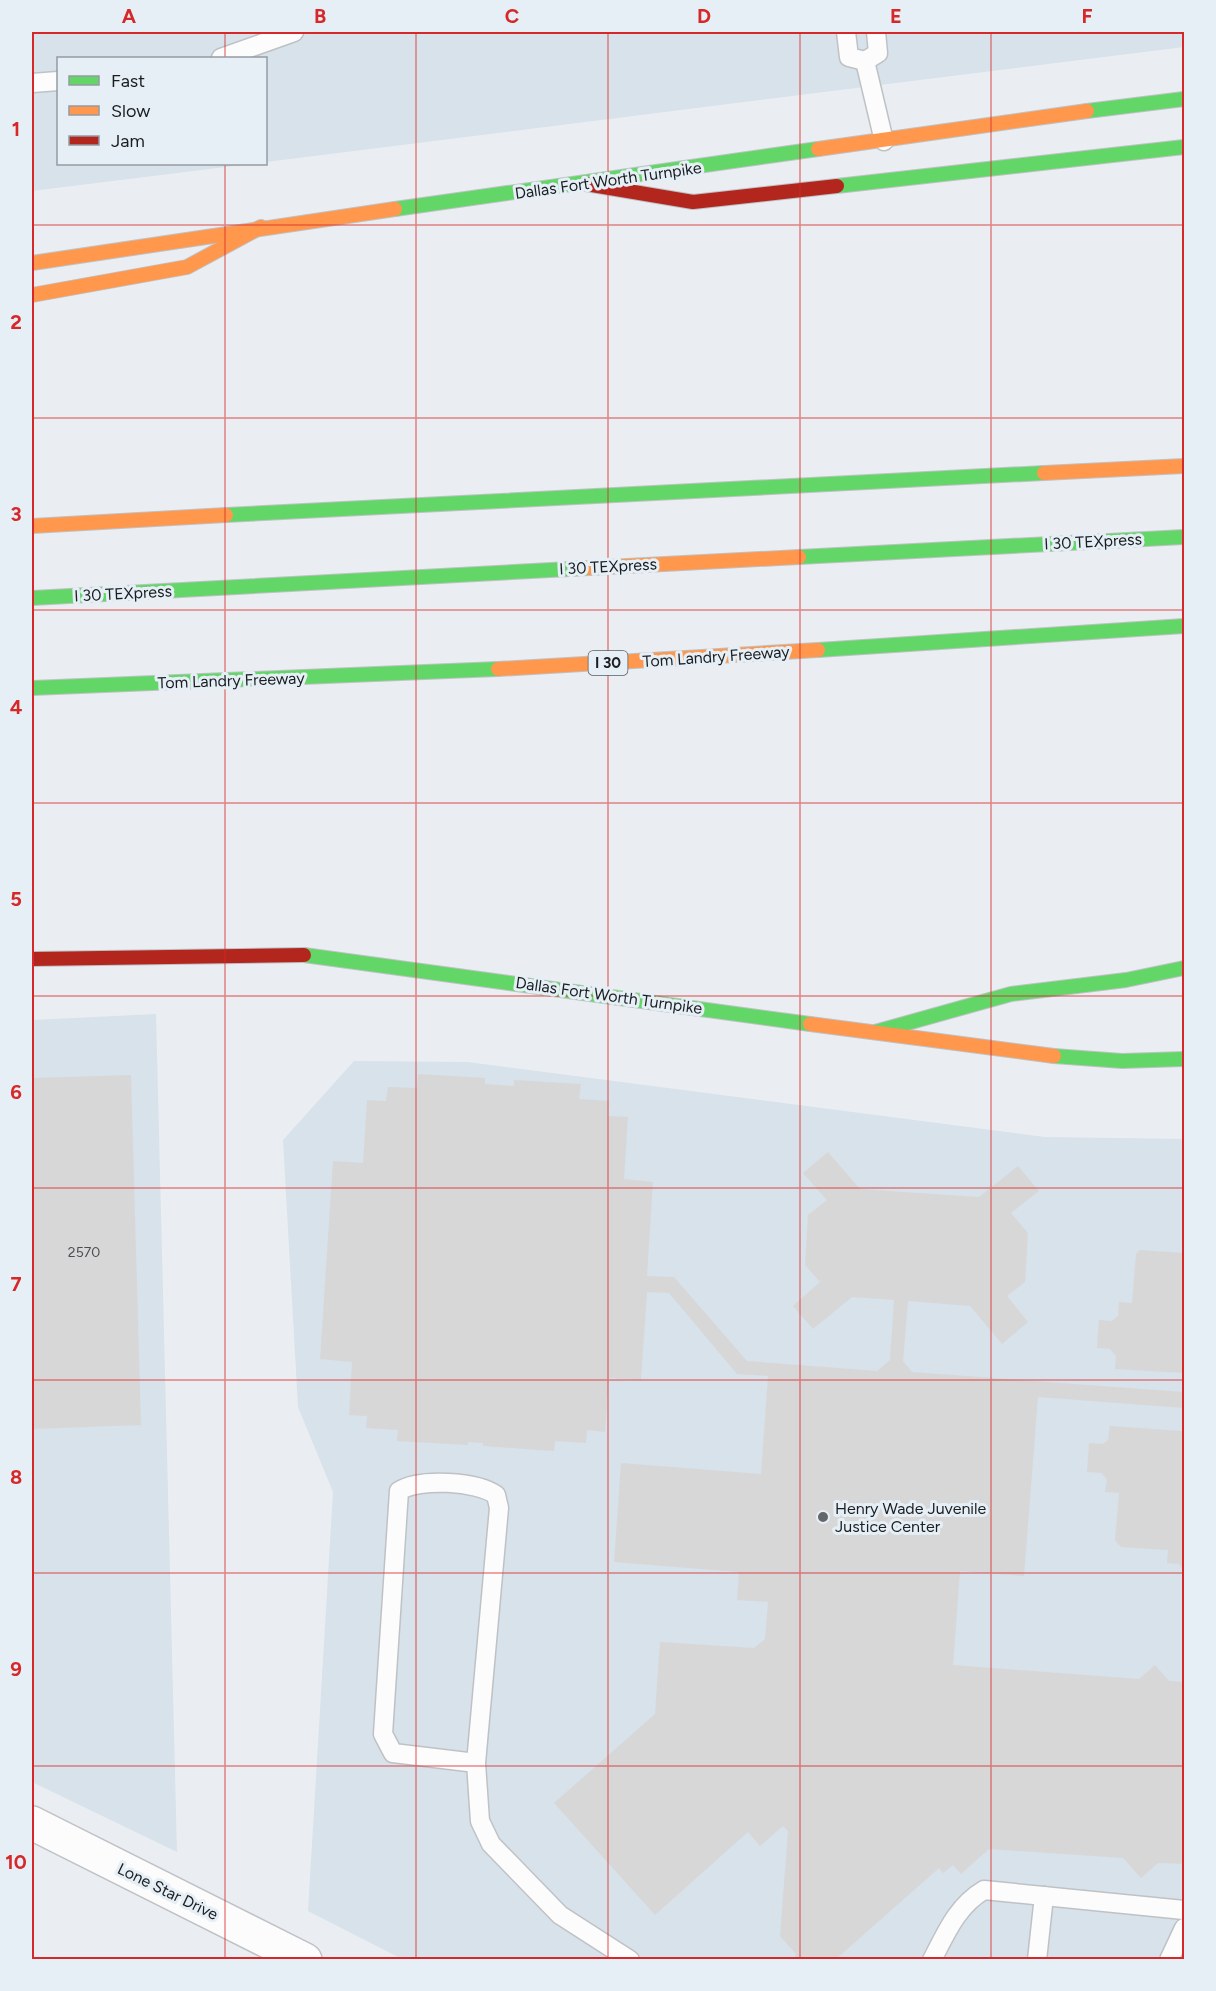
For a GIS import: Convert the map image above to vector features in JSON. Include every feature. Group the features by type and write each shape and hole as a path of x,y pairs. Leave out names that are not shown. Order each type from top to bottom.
{"main road":[{"name":"Dallas Fort Worth Turnpike","path":"32,263 261,227 884,141 975,125 1185,99"},
{"path":"585,184 693,202 1185,147"},
{"path":"32,295 187,267 261,227"},
{"path":"32,526 538,497 1185,466"},
{"name":"I 30 TEXpress","path":"32,598 1185,537"},
{"name":"Tom Landry Freeway","path":"32,688 586,665 1185,626"},
{"name":"Dallas Fort Worth Turnpike","path":"32,959 297,954 1029,1054 1122,1060 1185,1059"},
{"path":"875,1032 1011,994 1126,980 1185,968"}],"street":[{"name":"Lone Star Drive","path":"32,1823 253,1948 305,1959"}],"lane":[{"path":"224,57 294,32"},
{"path":"846,32 849,57 865,61 878,53 876,32"},
{"path":"865,61 884,141"},
{"path":"32,83 57,81"},
{"path":"476,1763 393,1753 383,1734 399,1491 408,1486 430,1482 487,1488 496,1495 499,1508 476,1763 480,1821 492,1844 560,1915 630,1959"},
{"path":"932,1959 954,1918 972,1897 984,1890 1185,1910"},
{"path":"1037,1959 1044,1896"},
{"path":"1169,1959 1185,1928"}],"shaded area":[{"path":"32,32 1184,32 1184,47 267,162 267,57 57,57 57,165 242,165 32,191"},
{"path":"156,1014 177,1852 32,1782 32,1020"},
{"path":"354,1061 467,1062 1045,1137 1184,1139 1184,1959 402,1959 308,1911 333,1492 298,1407 283,1140"}],"building":[{"name":"Henry Wade Juvenile Justice Center","path":"418,1074 485,1078 485,1084 514,1086 514,1080 581,1084 579,1099 609,1101 608,1116 628,1117 624,1179 653,1182 647,1276 674,1277 747,1361 877,1371 890,1360 894,1300 852,1297 813,1329 793,1306 820,1282 805,1265 808,1215 827,1200 803,1173 828,1152 860,1189 979,1197 1018,1166 1039,1191 1011,1213 1028,1233 1025,1282 1007,1296 1028,1322 1002,1344 970,1306 908,1301 903,1361 912,1372 1184,1392 1184,1408 1038,1397 1024,1576 960,1571 953,1665 1139,1679 1155,1665 1169,1681 1184,1682 1184,1864 1158,1863 1141,1878 1123,1858 989,1849 961,1874 953,1865 943,1873 939,1868 835,1960 793,1960 796,1954 780,1936 788,1831 783,1826 760,1846 748,1832 655,1915 554,1803 655,1714 660,1642 754,1648 765,1639 768,1602 737,1600 739,1572 614,1562 621,1463 761,1474 768,1376 737,1374 669,1293 647,1292 641,1380 609,1378 605,1432 587,1430 586,1443 555,1441 554,1451 483,1446 483,1443 468,1442 468,1445 397,1441 398,1430 366,1428 367,1416 349,1415 352,1362 320,1359 333,1161 363,1163 367,1100 386,1101 388,1087 417,1088"},
{"path":"131,1075 141,1425 32,1429 32,1078"},
{"path":"1140,1250 1184,1253 1184,1373 1115,1369 1116,1356 1110,1349 1097,1348 1099,1320 1112,1321 1118,1316 1119,1302 1132,1303 1136,1254"},
{"path":"1183,1422 1184,1571 1179,1564 1167,1563 1168,1550 1121,1547 1115,1540 1119,1493 1105,1492 1107,1480 1102,1473 1087,1472 1089,1443 1103,1444 1108,1440 1110,1426 1182,1431"}],"traffic: fast":[{"path":"1087,111 1184,99"},
{"path":"837,186 1184,147"},
{"path":"395,209 818,149"},
{"path":"226,515 1044,473"},
{"path":"799,557 1184,537"},
{"path":"32,598 589,568"},
{"path":"818,650 1184,626"},
{"path":"32,688 498,669"},
{"path":"304,955 810,1024"},
{"path":"875,1032 1011,994 1126,980 1184,968"},
{"path":"1054,1056 1122,1061 1184,1059"}],"traffic: slow":[{"path":"818,149 1087,111"},
{"path":"32,263 395,209"},
{"path":"32,295 187,267 261,227"},
{"path":"1044,473 1184,466"},
{"path":"32,526 226,515"},
{"path":"589,568 799,557"},
{"path":"498,669 818,650"},
{"path":"810,1024 1054,1056"}],"traffic: jam":[{"path":"586,184 693,202 837,186"},
{"path":"32,959 304,955"}],"place":[{"name":"Henry Wade Juvenile Justice Center","path":"823,1517"}]}
